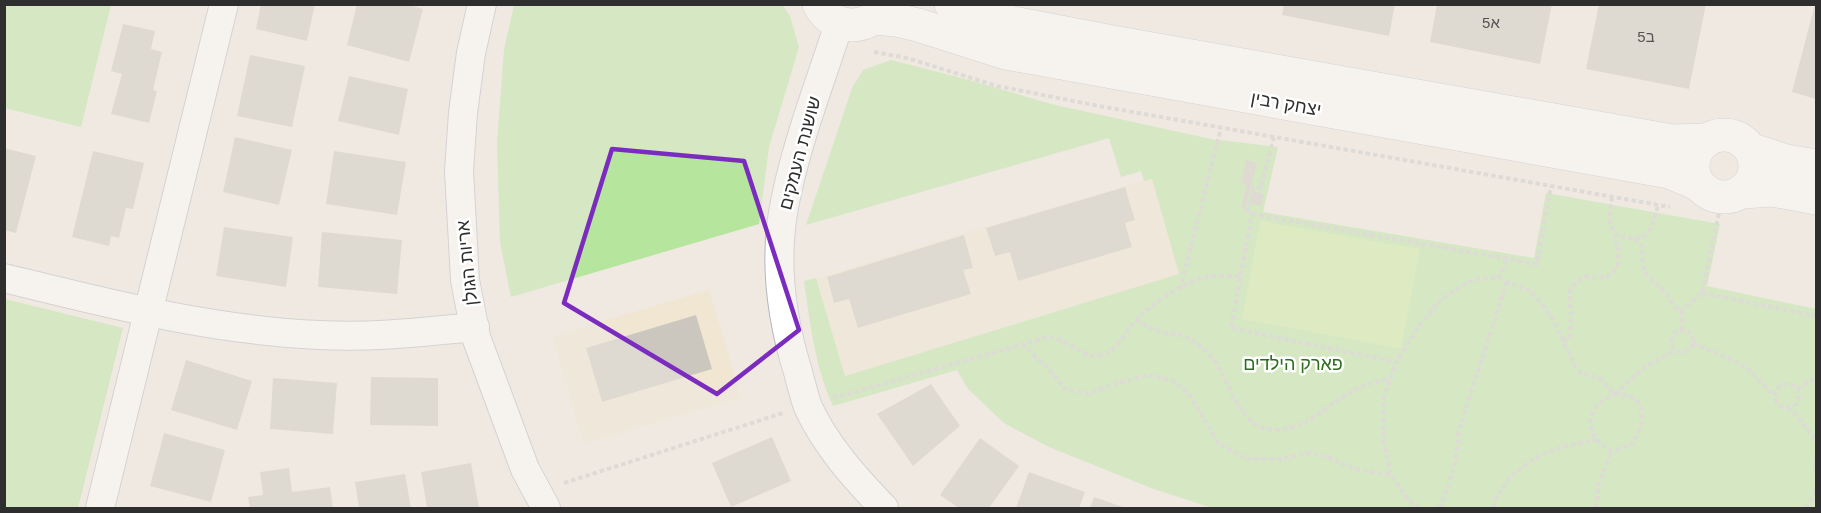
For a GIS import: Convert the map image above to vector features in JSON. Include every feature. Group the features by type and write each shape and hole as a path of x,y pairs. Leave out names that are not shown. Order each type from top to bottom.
{"main road":[{"name":"יצחק רבין","path":"951,4 1013,23 1112,42 1672,141 1707,140"},
{"name":"יצחק רבין","path":"881,11 896,20 1005,53 1669,172 1698,184"},
{"path":"829,14 852,26 865,24 881,11"},
{"path":"1731,203 1732,197 1721,198 1706,192 1698,184 1694,174 1693,163 1699,148 1707,140 1717,136 1735,136 1752,150 1786,161 1816,166"},
{"path":"1731,203 1750,185 1756,171 1752,150"},
{"path":"1731,203 1772,190 1816,198"}],"street":[{"path":"100,508 224,4"},
{"name":"אריות הגולן","path":"482,4 468,73 459,171 465,280 476,337 525,469 542,500"},
{"name":"שושנת העמקים","path":"829,14 785,203 779,249 780,293 787,336 808,405 850,472 884,508"},
{"path":"4,278 148,313 273,332 374,335 475,327"}],"path":[{"path":"1180,289 1221,128"},
{"path":"1274,137 1261,188 1253,187 1247,213 1537,264 1551,186"},
{"path":"1562,340 1569,338 1571,320 1569,294 1572,285 1586,276 1602,279 1609,277 1615,270 1618,250 1609,219 1612,196"},
{"path":"1680,311 1702,293 1731,203"},
{"path":"1634,239 1643,237 1651,229 1658,205"},
{"path":"1252,214 1231,328 1396,362"},
{"path":"1615,235 1634,239 1641,244 1643,266 1647,275 1667,294 1683,314 1681,329 1672,336 1671,343 1675,350"},
{"path":"1497,278 1508,259"},
{"path":"542,500 808,405 1022,343 1060,337 1085,353 1101,356 1112,351 1136,320 1156,302 1192,281 1204,277 1240,276"},
{"path":"1419,508 1409,501 1391,475 1384,444 1383,401 1396,362 1419,326 1442,298 1474,279 1497,278 1528,290 1540,301 1553,320 1575,366 1581,373 1599,378 1615,394 1635,399 1641,410 1641,423 1630,445 1612,451 1596,440 1591,422 1593,412 1598,404 1615,394 1645,367 1675,350 1685,352 1692,348 1691,333 1681,329"},
{"path":"1439,508 1452,477 1458,434 1507,281"},
{"path":"1702,293 1816,316"},
{"path":"1136,320 1162,332 1184,336 1207,351 1236,404 1248,420 1262,427 1274,429 1294,427 1369,382 1390,379"},
{"path":"1022,343 1064,388 1088,394 1112,384 1148,375 1173,381 1189,394 1218,443 1246,459 1280,459 1309,453 1330,458 1354,469 1391,475"},
{"path":"1693,344 1726,357 1753,374 1766,389 1774,394"},
{"path":"1797,389 1816,377"},
{"path":"1787,408 1797,403 1799,395 1797,389 1786,383 1778,387 1774,394 1776,402 1794,412 1816,441"},
{"path":"1493,508 1503,486 1523,465 1568,444 1596,440"},
{"path":"1596,508 1599,482 1612,451"},
{"path":"1816,459 1816,473"},
{"path":"1807,508 1816,491"}],"highlighted area":[{"path":"612,149 744,161 799,330 717,394 564,303"}],"shaded area":[{"path":"1152,178 1179,274 845,376 816,278"},
{"path":"709,290 741,398 583,444 552,336"}],"green space":[{"path":"5,4 111,5 81,127 5,108"},
{"path":"782,4 790,16 799,47 769,147 759,224 511,297 500,242 497,143 504,49 514,5"},
{"name":"פארק הילדים","path":"891,60 1051,104 1211,139 1278,147 1263,212 1534,258 1546,193 1720,224 1707,286 1816,309 1816,508 1212,508 1151,488 1049,447 1004,423 968,389 957,370 833,406 817,360 804,281 816,278 845,376 1179,274 1152,179 1144,181 1141,171 1121,177 1109,138 806,225 852,88 863,70"},
{"path":"1260,221 1420,249 1401,349 1242,319"},
{"path":"5,299 123,328 78,508 5,508"}],"building":[{"path":"261,4 315,4 307,41 256,29"},
{"path":"357,4 406,4 423,9 409,62 347,45"},
{"path":"1284,4 1395,4 1389,36 1282,15"},
{"path":"1437,4 1552,4 1540,64 1430,42"},
{"path":"1599,4 1706,4 1689,89 1586,69"},
{"path":"1816,4 1816,99 1792,92"},
{"path":"123,24 155,31 151,49 162,52 153,90 157,91 149,123 111,114 122,74 111,71"},
{"path":"250,55 305,66 292,127 237,116"},
{"path":"349,76 408,89 399,135 338,121"},
{"path":"235,137 292,150 279,205 223,192"},
{"path":"4,148 36,156 16,233 4,230"},
{"path":"93,151 144,163 133,209 126,208 119,238 111,236 109,246 72,237"},
{"path":"334,151 406,162 397,215 326,204"},
{"path":"1246,160 1257,163 1245,209 1241,208 1247,184 1241,183"},
{"path":"1125,187 1135,220 1125,223 1132,247 1018,281 1010,252 995,256 986,228"},
{"path":"1253,191 1264,194 1261,206 1250,203"},
{"path":"224,227 293,237 286,287 216,276"},
{"path":"322,232 402,240 397,294 318,287"},
{"path":"964,235 973,268 963,270 971,294 858,328 849,299 834,303 827,277"},
{"path":"696,315 712,369 602,402 586,348"},
{"path":"186,360 252,381 237,430 171,410"},
{"path":"371,377 438,378 438,426 370,425"},
{"path":"273,378 337,383 333,434 270,429"},
{"path":"931,384 960,426 913,466 877,414"},
{"path":"164,433 225,450 211,502 150,486"},
{"path":"772,437 791,481 731,507 712,463"},
{"path":"980,438 1019,466 989,508 959,508 940,495"},
{"path":"471,463 479,508 427,508 421,472"},
{"path":"289,468 292,492 330,487 333,508 250,508 248,497 263,495 260,472"},
{"path":"1029,472 1085,492 1079,508 1016,508"},
{"path":"405,474 411,508 359,508 355,482"},
{"path":"1094,497 1126,508 1090,508"}]}
